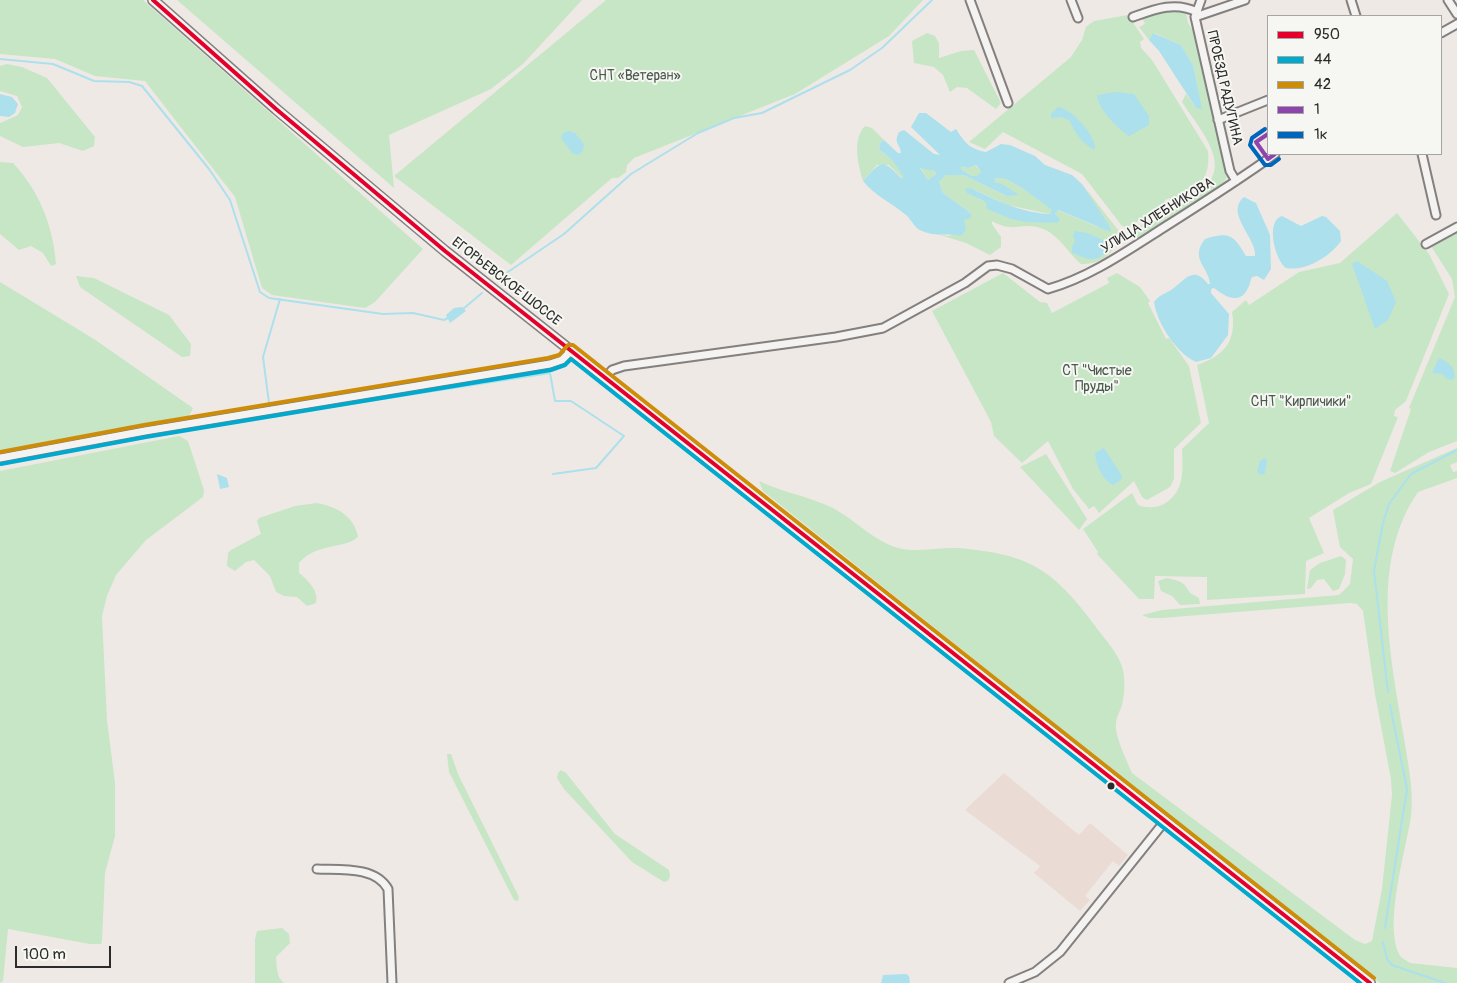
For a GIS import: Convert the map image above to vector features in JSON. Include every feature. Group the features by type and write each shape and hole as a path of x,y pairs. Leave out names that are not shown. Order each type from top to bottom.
{"main road":[{"name":"ЕГОРЬЕВСКОЕ ШОССЕ","path":"153,0 445,252 1370,983"}],"street":[{"path":"970,0 1008,103"},
{"path":"1071,0 1078,18"},
{"path":"1196,15 1201,0"},
{"path":"1196,15 1245,0"},
{"path":"1352,0 1356,15"},
{"path":"1448,0 1457,14"},
{"path":"1133,17 1166,7 1187,7 1196,15"},
{"name":"ПРОЕЗД РАДУГИНА","path":"1196,15 1230,171 1236,181"},
{"path":"1442,32 1457,24"},
{"path":"1218,120 1267,100"},
{"name":"УЛИЦА ХЛЕБНИКОВА","path":"605,378 612,370 624,366 844,336 882,328 964,283 988,266 997,265 1012,269 1048,289 1066,284 1097,268 1236,181 1274,155"},
{"path":"1422,155 1436,215"},
{"path":"1426,244 1457,227"},
{"path":"0,458 145,431 550,364 562,360 571,351"},
{"path":"1009,983 1035,972 1060,952 1165,821"},
{"path":"317,869 366,872 384,882 388,889 392,983"}],"shaded area":[{"path":"1004,773 1079,835 1090,823 1128,855 1119,866 1113,861 1085,896 1090,900 1080,911 1034,873 1040,866 965,810"}],"green space":[{"path":"0,0 143,0 423,249 375,302 365,308 272,295 262,288 235,197 145,81 95,76 55,59 0,54"},
{"path":"177,0 582,0 523,64 491,89 389,135 394,188"},
{"name":"СНТ «Ветеран»","path":"606,0 923,0 889,36 795,94 634,158 627,165 626,172 618,178 612,178 511,265 394,176"},
{"path":"1173,9 1185,9 1188,23 1194,32 1227,177 1223,184 1136,240 1132,239 1131,234 1134,230 1210,181 1214,172 1215,161 1207,140 1182,102 1186,94 1196,108 1201,108 1193,65 1181,45 1154,33 1149,40 1139,27 1145,24 1141,16"},
{"path":"1128,15 1144,39 1140,42 1141,48 1152,60 1208,151 1208,162 1204,178 1194,188 1171,201 1169,198 1165,200 1164,206 1128,227 1122,226 1082,174 1003,132 985,149 969,142 1071,57 1082,40 1086,27 1094,21"},
{"path":"927,33 935,36 939,43 939,58 961,51 974,50 1001,103 996,109 967,88 957,87 950,92 943,75 934,67 914,63 912,41"},
{"path":"7,64 22,67 47,78 95,137 94,146 83,151 59,143 23,147 0,136 0,123 18,115 22,107 17,96 0,91 0,66"},
{"path":"865,126 872,128 884,140 880,143 879,149 892,160 905,177 902,178 889,165 877,165 863,181 859,167 857,145 858,138"},
{"path":"0,162 13,163 37,197 52,236 56,264 51,266 43,253 31,246 19,250 0,234"},
{"path":"975,165 981,172 978,176 972,176 961,169 961,166 968,168"},
{"path":"920,167 935,171 936,174 928,180"},
{"path":"946,175 963,175 1007,196 994,182 996,178 1006,179 1051,208 1050,214 1007,205 971,188 979,199 1045,222 1057,223 1055,214 1057,210 1098,227 1095,206 1082,184 1122,235 1106,257 1089,264 1081,264 1056,237 1044,229 1031,226 1011,227 999,225 992,221 1001,237 1001,247 990,255 966,243 937,234 948,236 956,234 964,220 972,214 943,193 939,182"},
{"name":"СНТ \"Кирпичики\"","path":"1397,213 1429,254 1449,294 1406,401 1395,410 1394,416 1398,417 1371,484 1349,493 1309,518 1324,553 1306,561 1305,594 1207,600 1207,577 1155,576 1154,599 1139,599 1097,554 1098,552 1083,529 1132,493 1138,505 1144,507 1162,505 1175,494 1181,481 1182,449 1209,423 1197,365 1215,357 1226,346 1232,331 1232,312 1246,300 1249,305 1299,272 1340,263"},
{"path":"1457,232 1457,441 1429,452 1395,473 1390,471 1411,409 1409,408 1455,297 1452,279 1431,246"},
{"name":"СТ \"Чистые Пруды\"","path":"1003,273 1040,302 1047,303 1052,313 1109,283 1107,278 1117,273 1140,287 1150,301 1148,303 1166,339 1169,338 1189,366 1201,423 1174,449 1174,479 1170,487 1147,500 1142,497 1134,481 1099,513 1094,506 1089,509 1073,489 1048,441 1022,463 994,436 991,422 932,311"},
{"path":"76,276 94,278 169,315 191,344 190,356 182,357 80,287"},
{"path":"0,282 94,339 193,408 189,416 0,453"},
{"path":"179,436 188,441 204,490 203,497 146,540 116,575 107,596 102,616 107,720 115,783 115,836 105,873 102,941 101,944 90,944 8,929 3,981 0,983 0,471"},
{"path":"1457,448 1457,462 1450,465 1453,472 1457,471 1457,478 1418,492 1403,520 1393,549 1389,580 1388,612 1394,676 1412,796 1411,816 1394,909 1396,944 1401,957 1410,963 1457,968 1457,983 1380,983 763,491 759,481 833,508 889,545 898,548 913,550 958,548 1002,554 1036,567 1050,576 1078,604 1112,648 1121,664 1124,674 1124,692 1121,708 1116,719 1116,728 1121,748 1132,773 1355,940 1365,944 1372,941 1382,889 1392,795 1391,779 1375,694 1363,611 1357,604 1350,603 1162,618 1149,618 1142,615 1162,610 1339,595 1350,584 1353,559 1340,547 1333,510 1380,482"},
{"path":"1046,454 1087,519 1079,530 1020,467"},
{"path":"317,503 331,507 348,517 358,536 348,543 314,552 306,556 299,563 299,573 309,582 314,590 316,603 307,606 297,597 284,596 276,592 270,576 254,560 246,562 235,571 227,566 228,553 231,550 261,534 257,521 259,518 295,506"},
{"path":"1341,556 1346,560 1345,574 1339,589 1333,591 1324,579 1317,580 1311,588 1307,589 1310,570 1320,563"},
{"path":"1167,578 1184,584 1190,593 1199,598 1200,604 1180,605 1172,596 1161,591 1158,581"},
{"path":"447,754 451,754 458,774 519,897 518,901 514,900 449,772"},
{"path":"561,770 566,773 615,834 669,870 670,876 668,881 664,882 632,862 564,789 557,778"},
{"path":"282,928 289,934 290,943 276,957 278,975 284,983 255,983 255,939 257,931"}],"water":[{"path":"1153,33 1181,45 1193,65 1202,109 1196,108 1159,51 1149,40"},
{"path":"1116,92 1134,94 1149,116 1149,125 1129,136 1114,123 1104,112 1097,95"},
{"path":"0,94 12,97 18,104 15,113 9,117 0,116"},
{"path":"1058,107 1076,117 1088,131 1095,144 1095,150 1079,137 1069,120 1061,117 1051,118 1051,114"},
{"path":"919,113 926,113 951,132 956,129 965,142 976,149 986,152 1001,144 1010,145 1035,156 1045,165 1072,175 1082,184 1110,227 1111,232 1058,210 1055,214 1060,220 1057,223 1027,222 1011,219 987,209 986,202 967,193 965,189 971,188 999,201 1029,211 1050,214 1051,209 1006,179 996,178 994,182 1002,184 1019,195 1007,196 963,175 946,175 939,182 943,193 972,214 970,218 964,220 966,230 961,236 932,234 919,230 906,215 873,191 863,181 874,169 882,165 890,167 901,178 904,177 892,160 879,149 880,143 884,140 898,153 901,153 897,139 899,132 904,130 934,154 940,155 911,127","holes":["976,165 981,172 977,176 972,176 961,169 961,166 968,168","920,168 935,171 936,174 928,180"]},
{"path":"569,131 575,133 584,144 583,151 578,155 572,153 561,138 563,133"},
{"path":"1244,197 1256,203 1270,235 1271,269 1264,280 1257,276 1252,277 1248,288 1241,297 1232,298 1214,288 1211,289 1211,293 1229,314 1228,335 1211,358 1196,362 1181,352 1163,328 1154,302 1189,276 1198,275 1210,284 1199,258 1199,252 1205,239 1220,235 1230,237 1238,244 1246,256 1255,256 1251,241 1239,218 1239,203"},
{"path":"1282,216 1301,226 1322,216 1326,217 1340,231 1341,241 1337,247 1317,262 1301,268 1286,268 1275,249 1273,233 1277,219"},
{"path":"1075,231 1087,233 1113,244 1099,258 1091,259 1080,256 1072,253"},
{"path":"1357,261 1387,281 1396,302 1388,320 1375,329 1352,264"},
{"path":"462,307 466,311 450,323 446,315 454,308"},
{"path":"1439,358 1452,367 1455,377 1452,380 1445,378 1443,374 1432,373"},
{"path":"1104,448 1122,476 1121,480 1113,485 1100,472 1097,463 1095,453"},
{"path":"1265,458 1267,460 1265,473 1262,475 1257,472 1260,461"},
{"path":"217,474 227,478 229,487 220,489"},
{"path":"906,974 909,976 910,983 881,983 883,975"}],"waterway":[{"path":"499,278 564,234 631,174 698,133 734,118 762,113 850,70 882,48 932,0"},
{"path":"0,59 53,64 94,81 129,82 142,86 209,169 230,200 260,292 269,298 383,314 413,313 444,320 448,318"},
{"path":"463,309 482,293"},
{"path":"269,403 263,357 280,299"},
{"path":"305,411 550,373 555,401 571,401 624,436 596,468 553,474"},
{"path":"272,415 273,417 291,413"},
{"path":"1388,692 1374,571 1383,523 1389,504 1411,474 1457,450"},
{"path":"1385,928 1407,789 1390,705"},
{"path":"1383,942 1387,959 1392,965 1445,983"}],"transit line":[{"name":"950","path":"153,0 276,109 445,251 1370,983"},
{"name":"1к","path":"1265,129 1252,138 1250,145 1265,165 1271,165 1279,159"},
{"name":"1","path":"1267,135 1256,142 1268,159 1274,155"},
{"name":"42","path":"0,452 144,425 548,358 559,355 568,345 573,345 1374,978"},
{"name":"44","path":"1,464 146,437 551,370 565,365 571,359 1360,983"}]}
